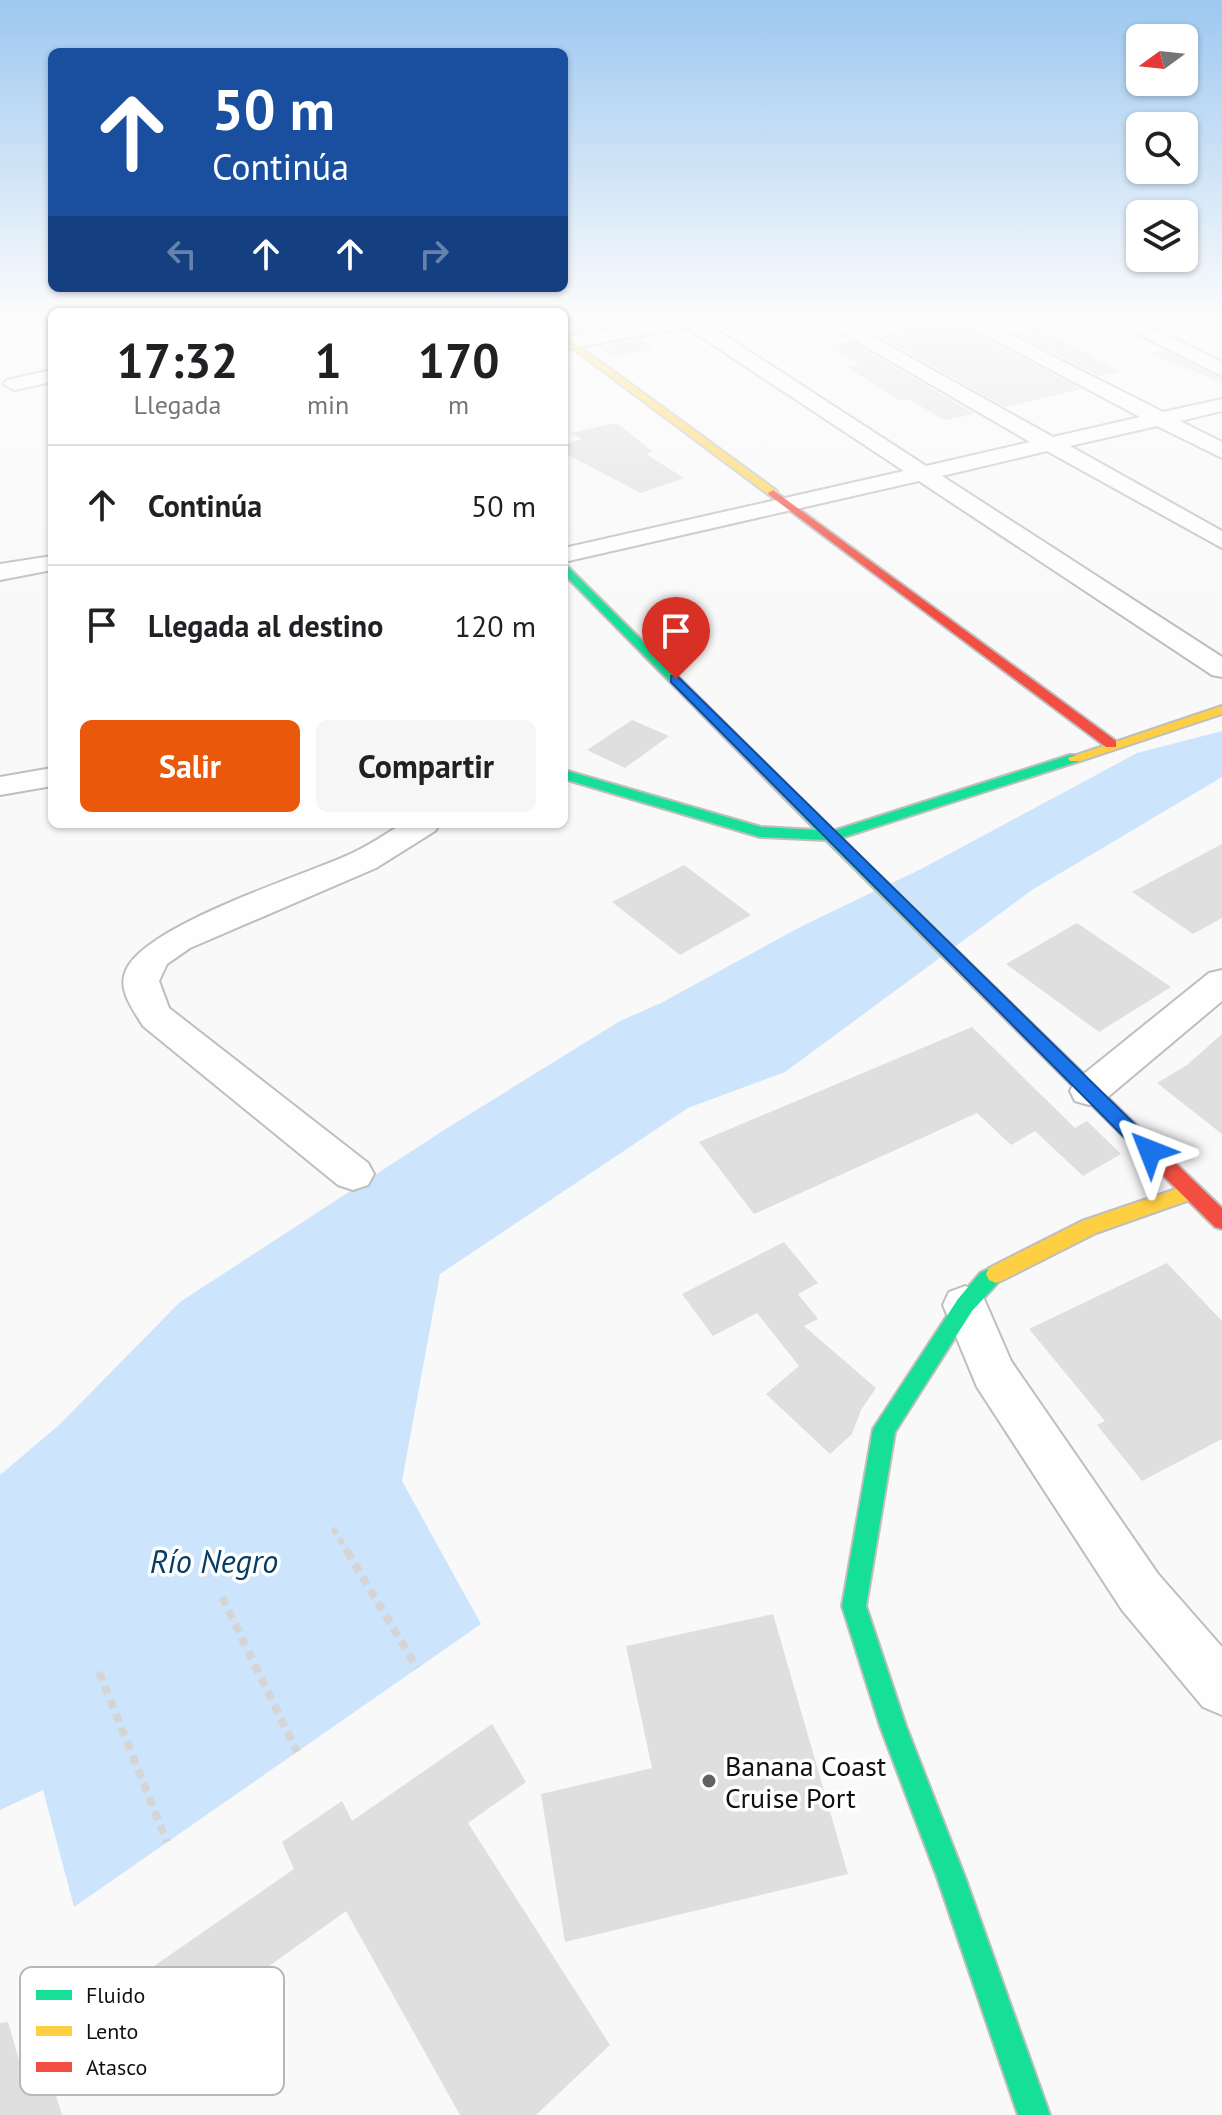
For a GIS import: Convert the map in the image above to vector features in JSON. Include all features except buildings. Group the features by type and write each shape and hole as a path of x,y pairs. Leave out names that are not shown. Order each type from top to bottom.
{"street":[{"path":"662,414 1111,744"},
{"path":"829,414 1222,669"},
{"path":"999,414 1222,541"},
{"path":"1152,414 1222,451"},
{"path":"568,554 1181,414"},
{"path":"0,572 48,564"},
{"path":"568,571 852,858 1222,1221"},
{"path":"568,775 760,832 832,836 1222,710"},
{"path":"0,786 48,778"},
{"path":"353,1174 156,1017 142,997 143,969 154,954 178,940 364,861 418,828"},
{"path":"1089,1091 1222,982"},
{"path":"1034,2115 951,1877 893,1726 854,1606 884,1429 965,1305 987,1279 1077,1233 1191,1192"},
{"path":"965,1305 993,1373 1140,1592 1222,1688"}],"path":[{"path":"333,1528 417,1668"},
{"path":"222,1597 297,1752"},
{"path":"99,1672 167,1842"}],"water":[{"name":"Río Negro","path":"1222,731 1222,777 1032,890 785,1072 688,1108 440,1274 402,1481 481,1624 74,1907 43,1790 0,1810 0,1475 59,1425 180,1302 444,1130 620,1021 661,1003 802,926 921,869 1137,753"}],"traffic: fast":[{"path":"568,571 852,858 1126,1127"},
{"path":"568,775 760,832 832,836 1075,758"},
{"path":"996,1274 987,1279 965,1305 884,1429 854,1606 893,1726 951,1877 1034,2115"}],"traffic: slow":[{"path":"666,414 773,493"},
{"path":"1075,758 1222,710"},
{"path":"996,1274 1089,1227 1191,1192"}],"traffic: jam":[{"path":"773,493 1111,744"},
{"path":"1126,1127 1222,1221"}],"place":[{"name":"Banana Coast Cruise Port","path":"709,1781"}],"route":[{"path":"676,679 852,858 1150,1151"}]}
